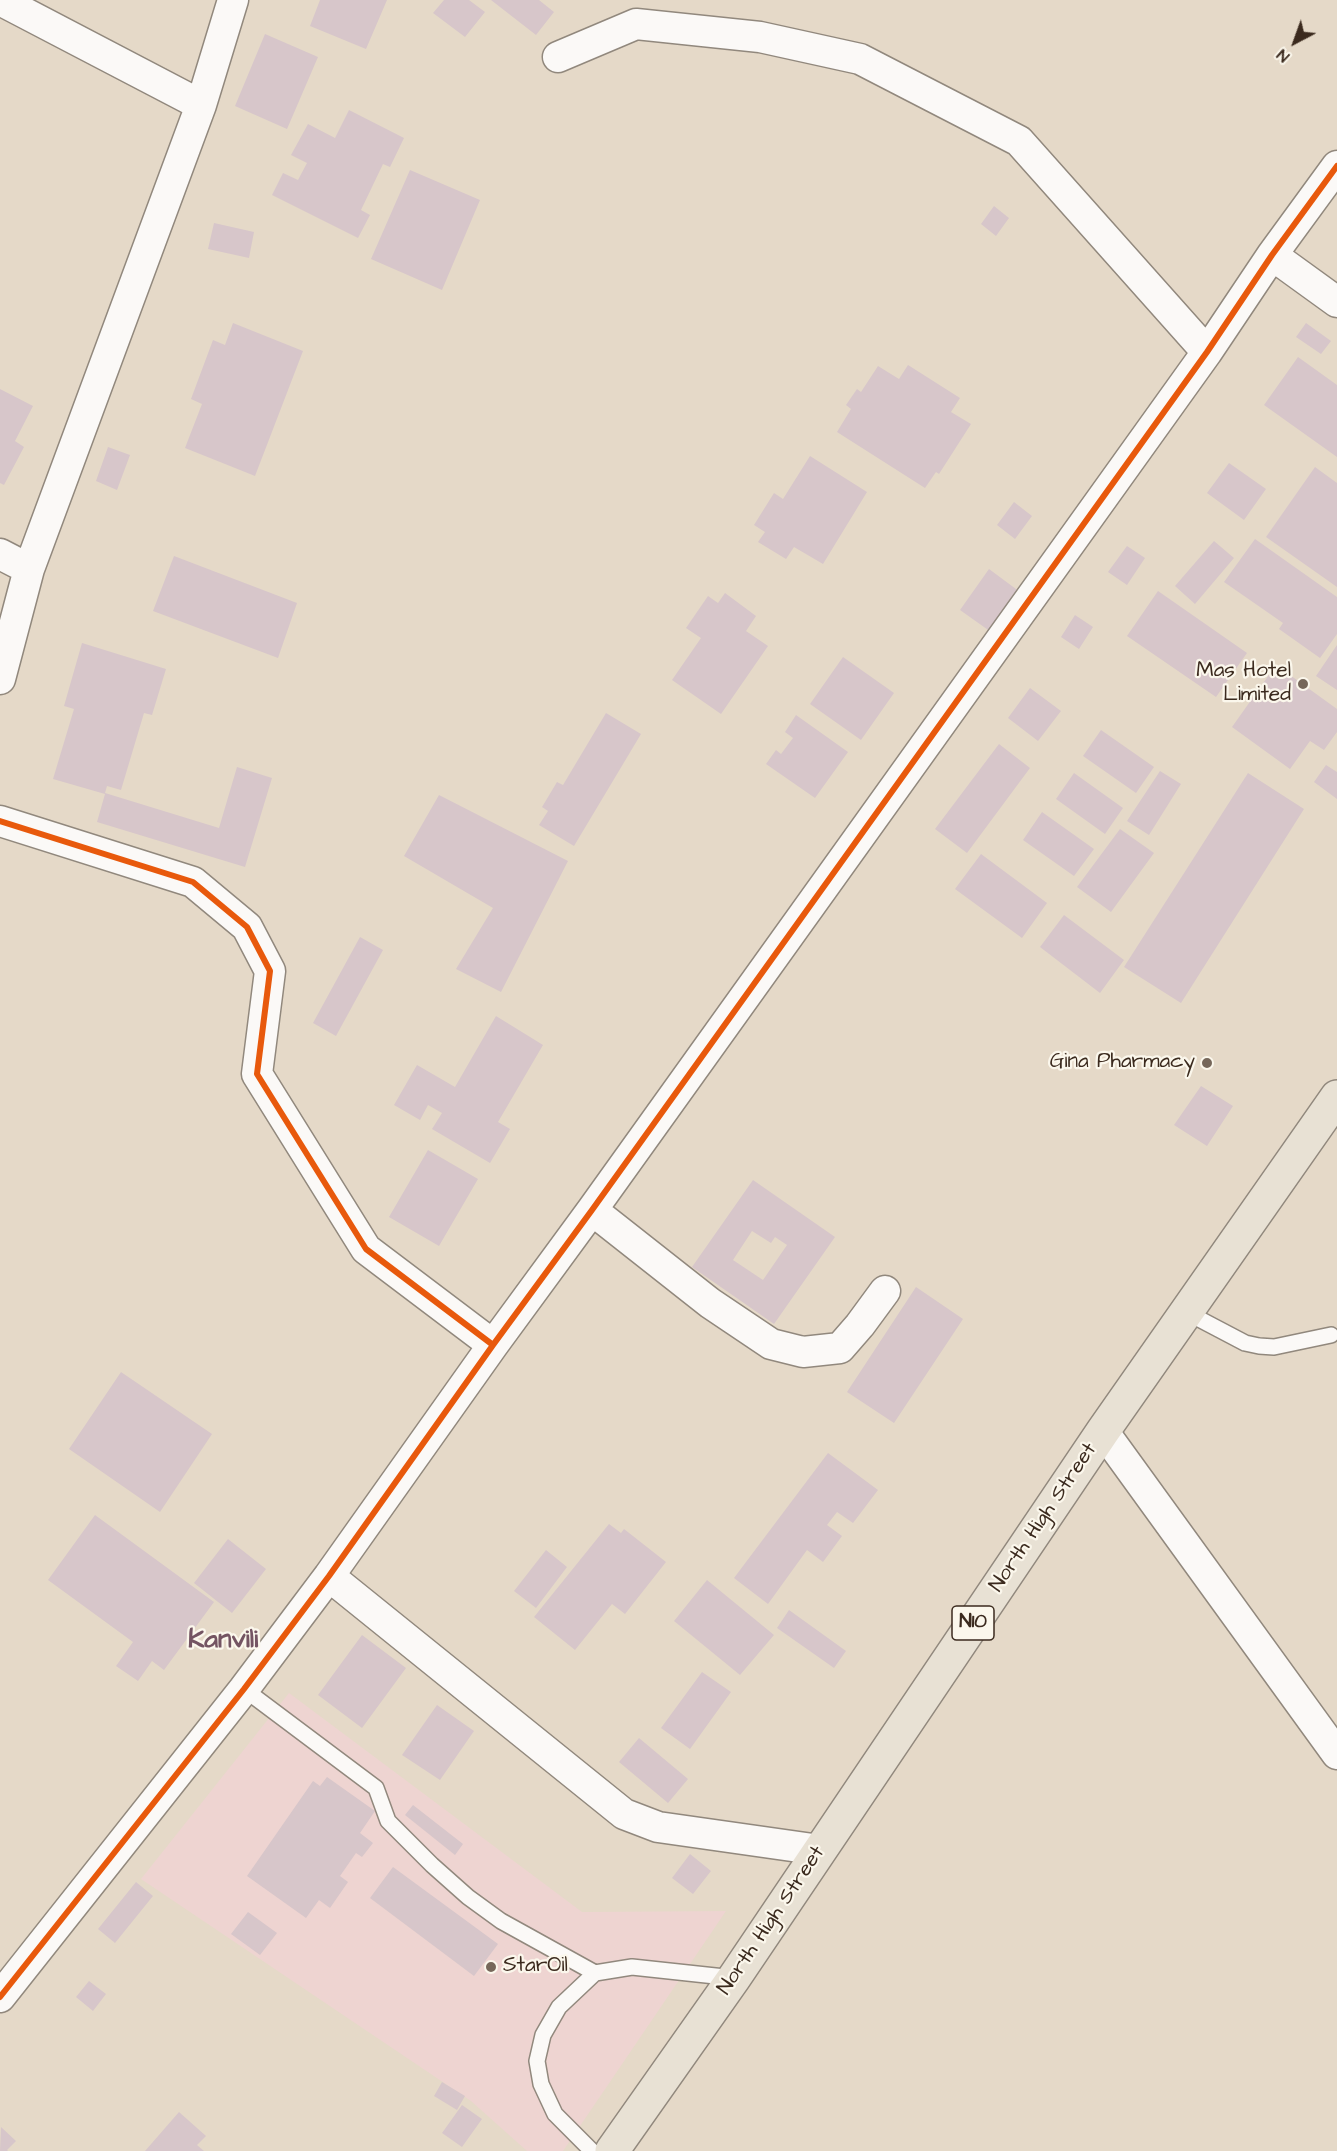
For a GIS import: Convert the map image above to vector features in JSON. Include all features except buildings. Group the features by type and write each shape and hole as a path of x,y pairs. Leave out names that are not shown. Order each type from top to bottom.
{"highway":[{"name":"North High Street","path":"612,2151 734,1978 1103,1431 1337,1097"}],"street":[{"path":"0,0 201,105"},
{"path":"0,679 29,569 201,105 233,0"},
{"path":"558,57 636,24 760,37 860,59 1019,141 1207,352"},
{"path":"0,1997 244,1689 329,1576 1207,352 1272,255 1337,166"},
{"path":"1272,255 1337,302"},
{"path":"0,554 29,569"},
{"path":"0,821 193,882 247,927 270,970 257,1074 366,1249 493,1345"},
{"path":"592,1210 710,1303 771,1344 803,1352 840,1348 885,1291"},
{"path":"1103,1431 1337,1754"},
{"path":"329,1576 624,1814 658,1827 820,1850"}],"lane":[{"path":"1186,1312 1245,1343 1259,1347 1274,1347 1331,1335"},
{"path":"244,1689 376,1788 388,1821 468,1897 501,1921 595,1973"},
{"path":"592,2151 555,2114 541,2084 537,2061 543,2035 559,2007 595,1973 632,1967 734,1978"}],"shaded area":[{"path":"289,1693 582,1912 726,1911 563,2151 527,2151 471,2101 141,1879"}],"cycle path":[{"path":"0,1997 244,1689 329,1576 1207,352 1272,255 1337,166"},
{"path":"0,821 193,882 247,927 270,971 257,1074 366,1249 493,1345"}],"place":[{"name":"Mas Hotel Limited","path":"1303,684"},
{"name":"Gina Pharmacy","path":"1207,1063"},
{"name":"StarOil","path":"491,1967"}],"district":[{"name":"Kanvili","path":"223,1641"}]}
